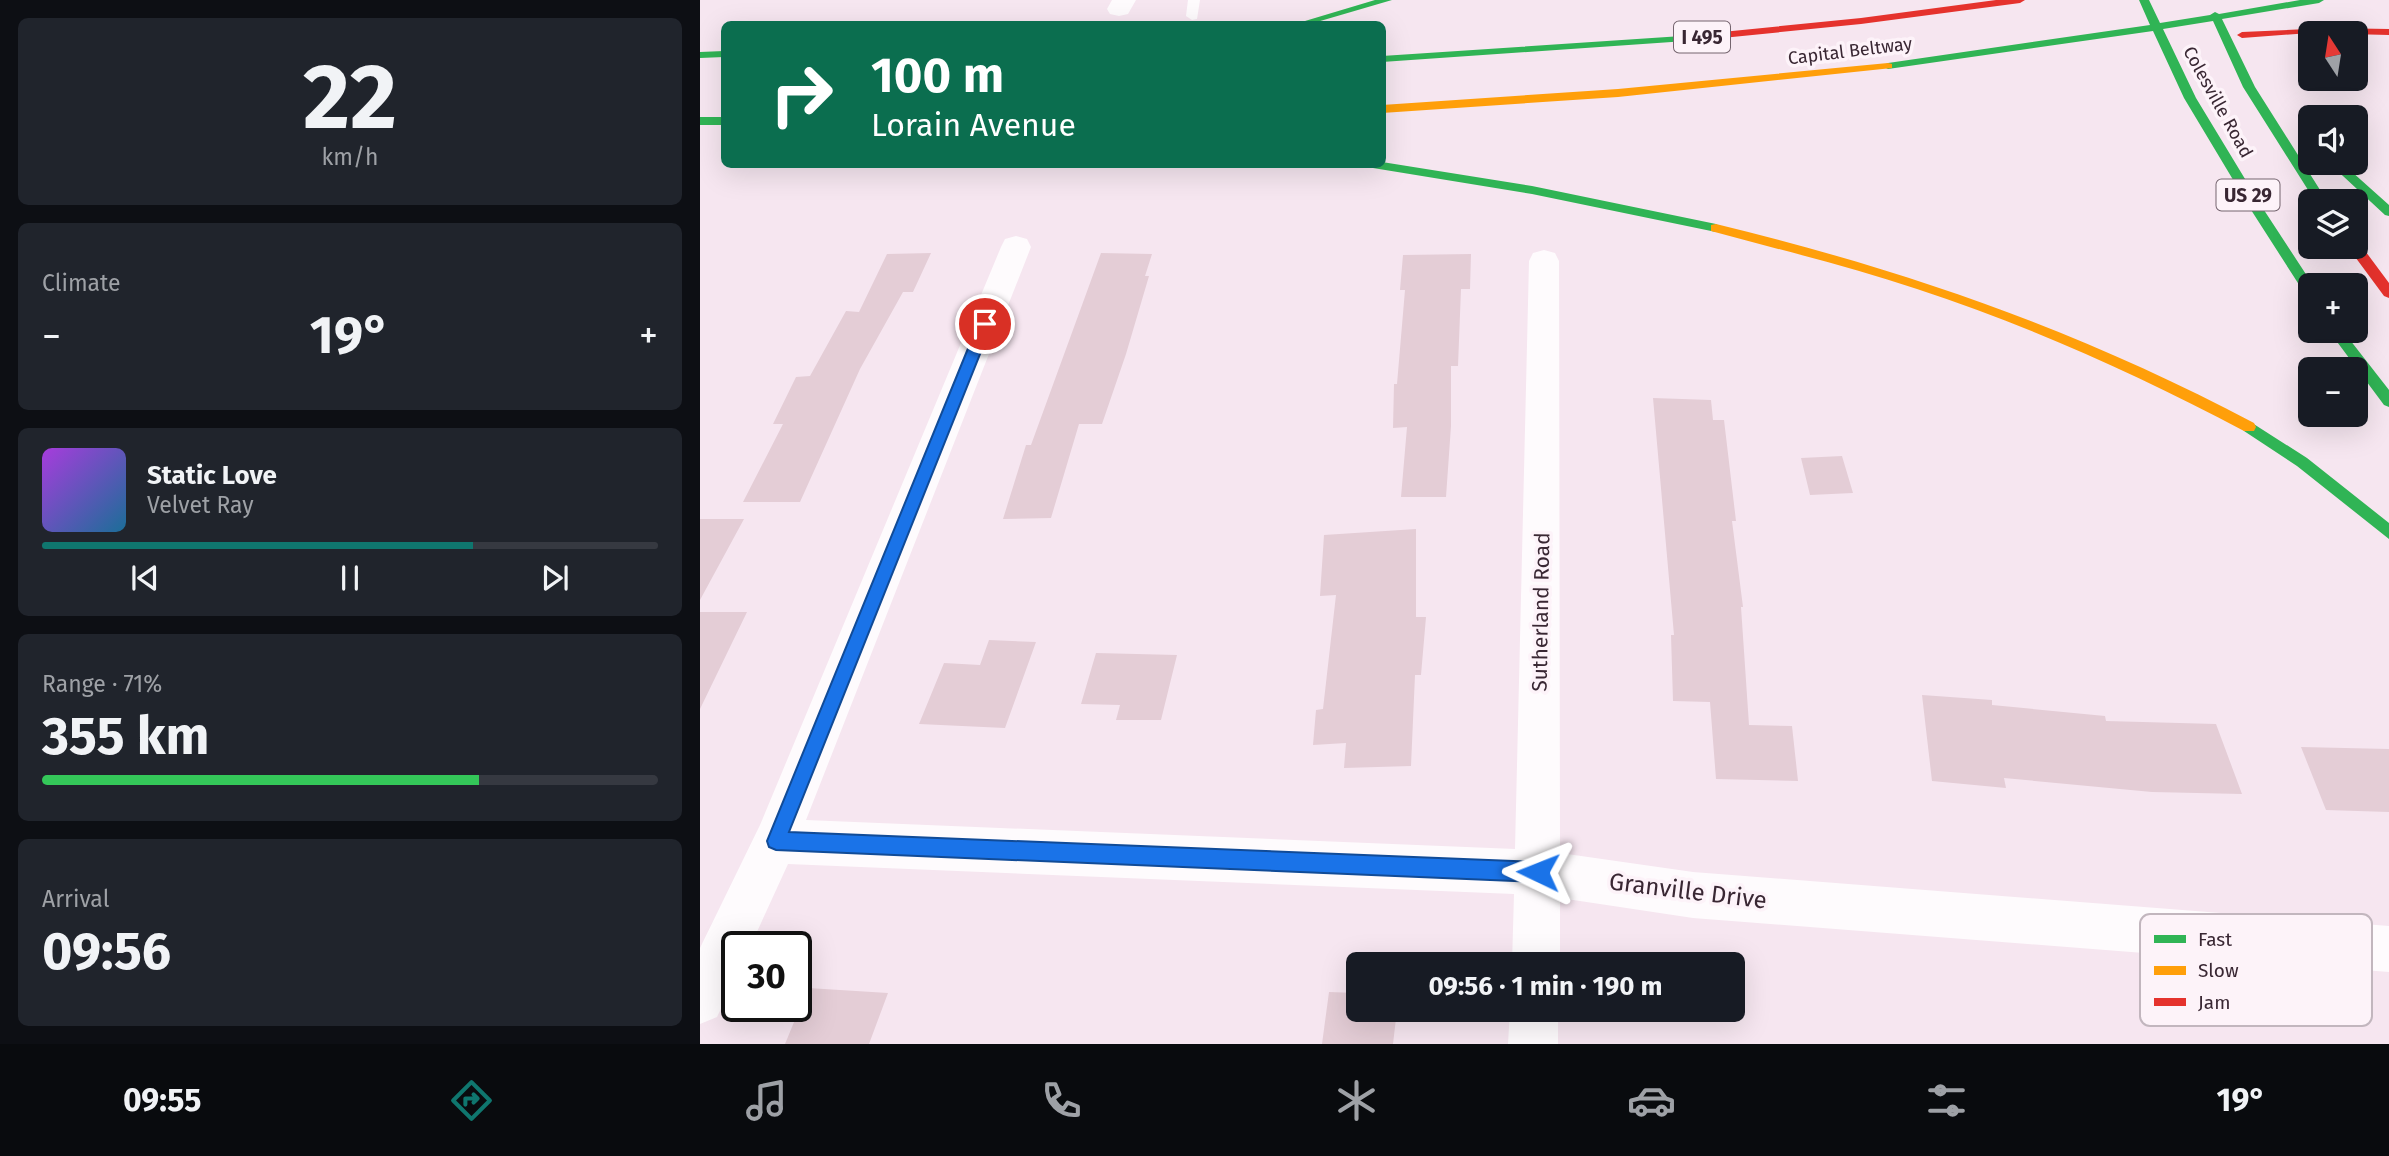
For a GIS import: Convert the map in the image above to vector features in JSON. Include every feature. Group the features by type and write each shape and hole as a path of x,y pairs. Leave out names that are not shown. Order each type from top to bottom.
{"highway":[{"path":"1311,21 1387,0"},
{"name":"Capital Beltway","path":"1386,59 1674,39 1854,22 2020,0"},
{"name":"Colesville Road","path":"2144,0 2190,98 2298,273"},
{"name":"Colesville Road","path":"2208,0 2249,87 2313,189"},
{"name":"Capital Beltway","path":"1386,109 1677,89 1891,66 2137,32 2319,0"},
{"path":"2209,38 2275,33 2389,32"},
{"path":"1891,66 2183,40"},
{"path":"700,55 721,54"},
{"path":"700,70 721,70"},
{"path":"2249,87 2290,123"},
{"path":"700,121 721,121"},
{"path":"1386,166 1510,185 1750,233 1888,274 2015,318 2128,364 2250,427 2389,532"},
{"path":"2347,175 2389,212"},
{"path":"2364,259 2389,293"},
{"path":"2345,343 2389,401"}],"street":[{"path":"700,1000 776,841 1016,247"},
{"name":"Sutherland Road","path":"1535,952 1544,261"},
{"name":"Granville Drive","path":"776,841 1538,872 1693,895 2140,930"},
{"path":"1533,1044 1534,1022"}],"lane":[{"path":"1192,16 1194,0"}],"building":[{"path":"931,253 913,292 903,292 860,369 800,502 743,502 783,424 773,424 796,377 810,376 846,311 859,312 887,254"},
{"path":"1101,253 1152,254 1145,276 1149,276 1102,424 1079,424 1051,518 1003,519 1026,445 1031,445"},
{"path":"1471,254 1470,289 1461,289 1458,366 1451,366 1451,426 1446,497 1401,497 1407,427 1393,428 1394,384 1397,384 1405,290 1400,290 1403,255"},
{"path":"1653,398 1711,400 1713,420 1724,420 1736,521 1732,521 1743,607 1749,725 1792,726 1798,781 1716,779 1710,702 1673,701 1671,635 1674,635"},
{"path":"1842,456 1853,493 1810,495 1801,458"},
{"path":"700,519 744,519 700,600"},
{"path":"1416,529 1416,617 1426,617 1421,675 1415,675 1411,766 1344,768 1346,743 1313,745 1316,710 1323,709 1336,595 1320,596 1324,535"},
{"path":"700,612 747,612 700,709"},
{"path":"989,640 1036,642 1005,728 919,724 944,663 980,665"},
{"path":"1096,653 1177,655 1161,720 1116,720 1120,705 1081,704"},
{"path":"1922,695 1992,700 1992,705 2105,716 2106,721 2216,724 2242,794 2152,792 2004,778 2006,788 1932,781"},
{"path":"2301,747 2389,749 2389,812 2326,810"},
{"path":"812,988 888,993 869,1044 785,1044 794,1022 812,1022"},
{"path":"1329,992 1346,993 1346,1022 1396,1022 1393,1044 1322,1044"}],"traffic: fast":[{"path":"1311,21 1387,0"},
{"path":"2144,0 2190,98 2298,273"},
{"path":"1888,66 2087,39 2319,0"},
{"path":"2215,15 2249,87 2313,189"},
{"path":"1386,59 1682,39"},
{"path":"700,55 721,54"},
{"path":"700,121 721,121"},
{"path":"1386,166 1532,190 1716,228"},
{"path":"2348,175 2389,212"},
{"path":"2345,343 2389,401"},
{"path":"2249,427 2302,462 2389,532"}],"traffic: slow":[{"path":"1386,109 1618,93 1888,66"},
{"path":"1716,228 1854,264 1989,309 2121,363 2249,427"}],"traffic: jam":[{"path":"1682,39 1861,21 2020,0"},
{"path":"2242,35 2329,31 2389,32"},
{"path":"2364,259 2389,293"}],"route":[{"path":"985,324 776,841 1538,872"}]}
